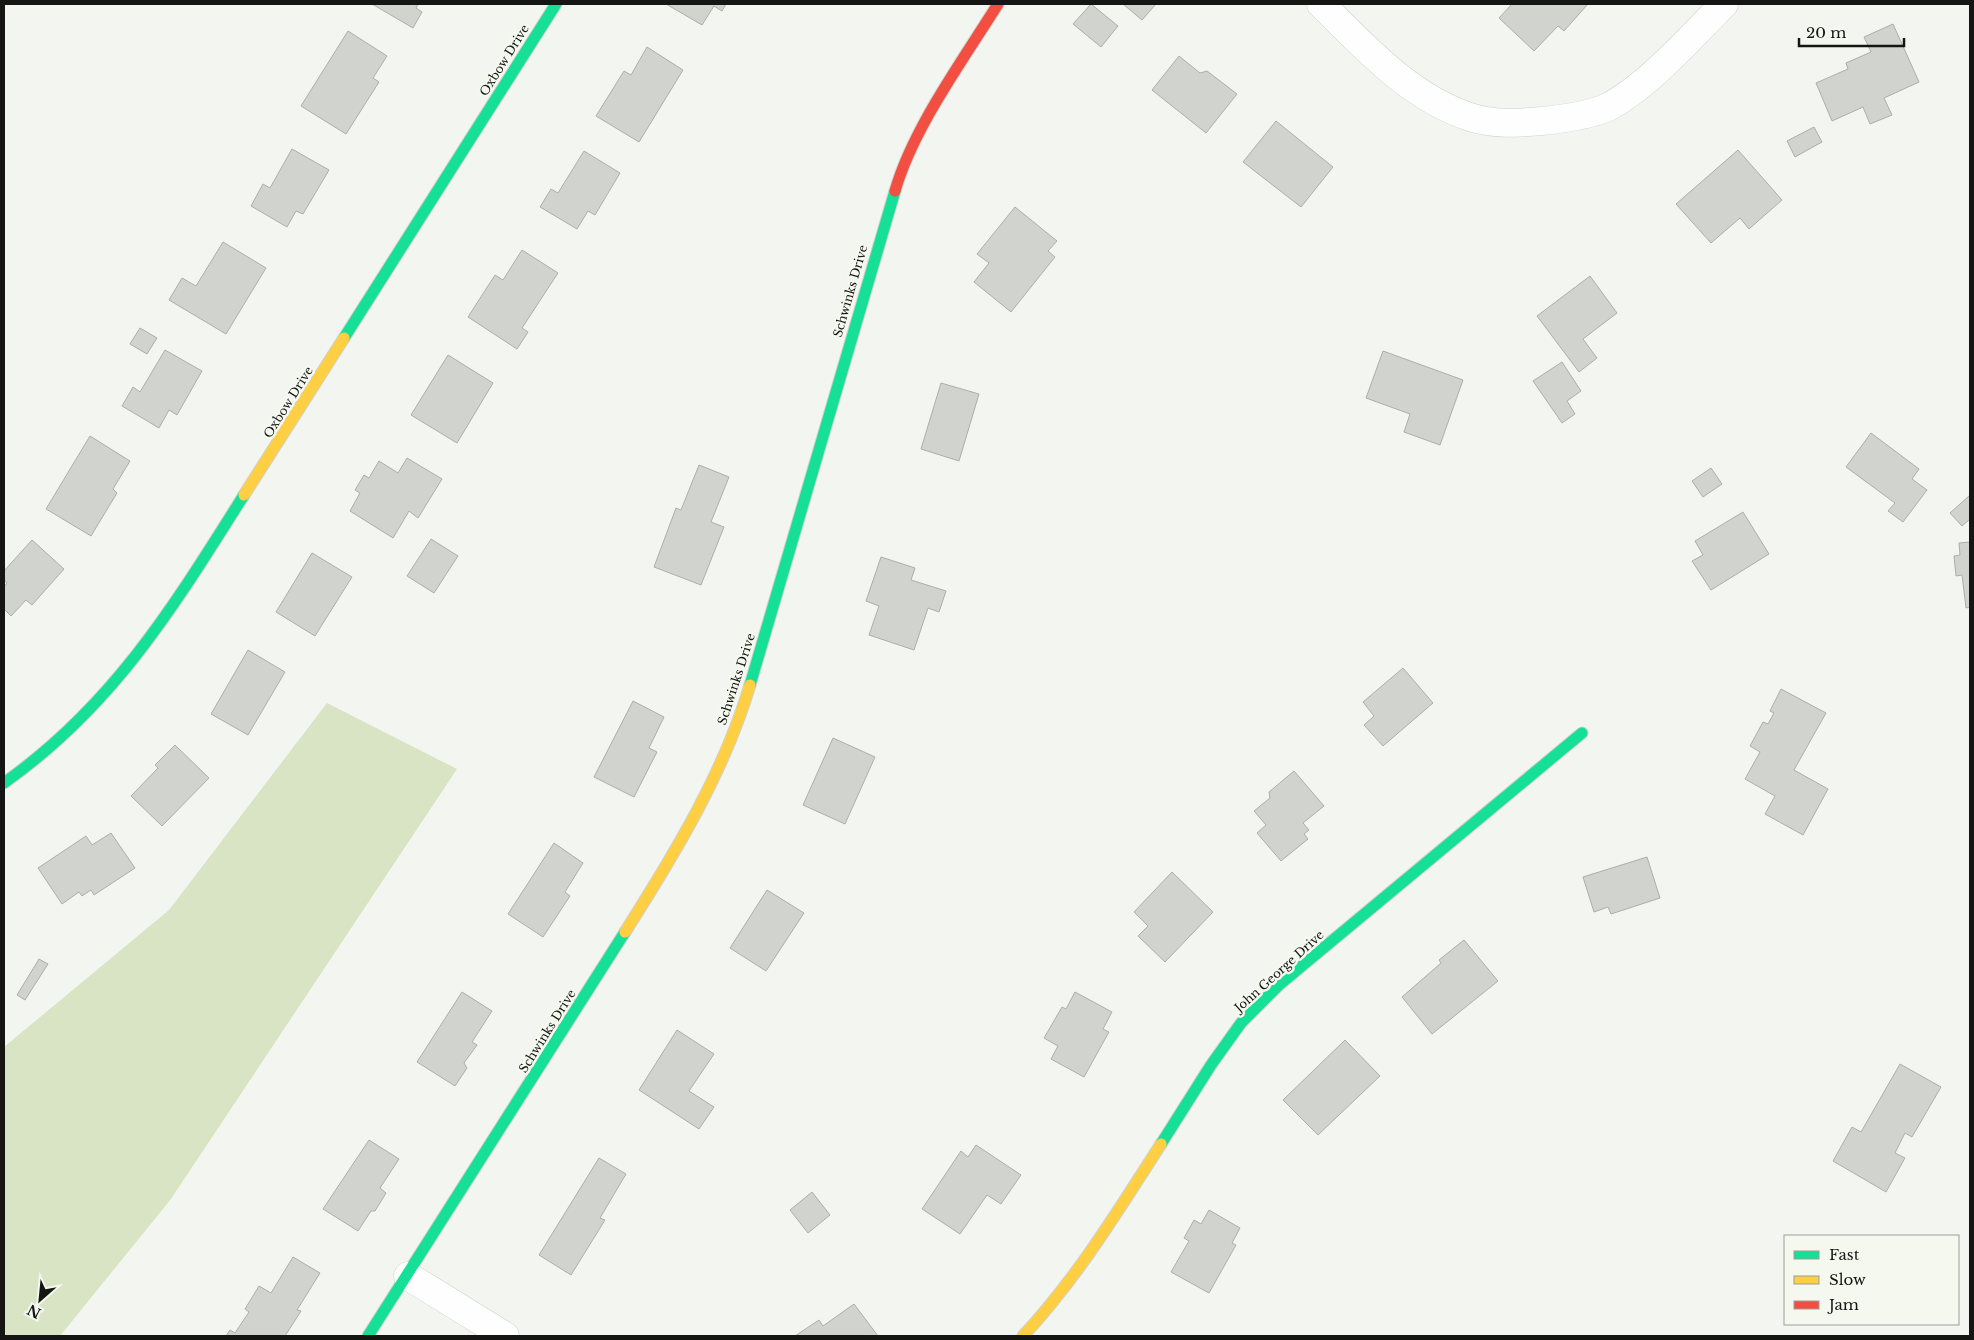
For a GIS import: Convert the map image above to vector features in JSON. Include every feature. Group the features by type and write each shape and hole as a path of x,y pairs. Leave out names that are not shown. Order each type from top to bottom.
{"street":[{"name":"Oxbow Drive","path":"4,783 63,738 144,649 180,598 556,4"},
{"name":"Schwinks Drive","path":"368,1336 660,878 692,822 721,761 745,702 899,177 914,142 937,100 998,4"},
{"path":"1321,4 1382,64 1421,95 1471,118 1511,124 1560,119 1608,107 1650,77 1724,4"},
{"name":"John George Drive","path":"1023,1336 1047,1310 1095,1248 1206,1074 1241,1023 1287,979 1582,733"},
{"path":"408,1276 505,1336"}],"green space":[{"path":"327,703 457,769 171,1199 60,1336 4,1336 4,1047 169,910"}],"building":[{"path":"372,4 418,4 416,8 422,12 413,28"},
{"path":"666,4 726,4 722,11 714,6 702,25"},
{"path":"1091,4 1118,26 1101,47 1073,24"},
{"path":"1123,4 1156,4 1142,20"},
{"path":"1512,4 1588,4 1564,31 1558,26 1534,51 1499,18"},
{"path":"1893,24 1919,82 1884,98 1892,115 1870,124 1863,107 1832,121 1816,83 1848,69 1846,63 1871,52 1864,37"},
{"path":"348,31 387,56 373,78 379,82 346,134 301,106"},
{"path":"647,47 683,70 639,142 596,116 624,71 631,75"},
{"path":"1179,56 1200,73 1207,71 1237,94 1206,133 1152,90"},
{"path":"1276,121 1333,167 1301,207 1243,162"},
{"path":"1814,127 1822,142 1795,157 1787,141"},
{"path":"292,149 329,170 303,214 296,211 287,227 251,206 263,184 270,188"},
{"path":"1738,150 1782,200 1749,229 1740,218 1711,243 1676,204"},
{"path":"584,151 620,173 595,215 588,211 577,229 540,207 551,189 558,193"},
{"path":"1015,207 1057,241 1048,251 1055,257 1011,312 974,282 989,263 977,254"},
{"path":"223,242 266,268 226,334 169,300 182,278 196,286"},
{"path":"522,250 558,273 522,328 528,332 517,349 468,317 495,275 503,280"},
{"path":"1590,276 1617,313 1583,339 1597,358 1579,372 1537,316"},
{"path":"140,328 157,338 147,354 130,344"},
{"path":"165,350 202,371 177,415 169,410 159,428 122,406 133,387 140,392"},
{"path":"1383,351 1463,380 1440,445 1404,432 1410,414 1366,398"},
{"path":"448,355 493,383 457,443 411,415"},
{"path":"1562,362 1581,391 1567,401 1575,414 1562,423 1533,381"},
{"path":"941,383 979,394 959,461 921,449"},
{"path":"1871,433 1919,469 1912,479 1927,490 1903,522 1888,511 1895,503 1846,467"},
{"path":"90,436 130,461 113,489 117,493 91,536 46,509"},
{"path":"407,458 442,479 418,518 409,511 393,538 350,511 360,493 355,490 364,475 369,478 379,461 398,473"},
{"path":"699,465 729,477 711,522 724,527 701,585 654,567 676,508 681,510"},
{"path":"1711,468 1722,484 1703,497 1692,481"},
{"path":"1970,495 1970,519 1962,526 1950,513"},
{"path":"1743,512 1769,554 1711,590 1692,561 1703,555 1695,541"},
{"path":"431,539 458,556 434,593 407,576"},
{"path":"32,540 64,569 32,605 26,600 11,616 4,609 4,587 7,583 4,580 4,571"},
{"path":"1970,542 1970,607 1966,608 1962,575 1956,576 1954,556 1960,555 1959,543"},
{"path":"312,553 352,577 315,636 276,612"},
{"path":"881,557 915,568 911,580 946,591 939,612 928,608 914,650 869,635 879,606 866,601"},
{"path":"248,650 285,672 248,735 211,714"},
{"path":"1403,668 1433,703 1383,746 1364,725 1374,716 1363,702"},
{"path":"1781,689 1826,713 1794,770 1828,789 1803,835 1765,814 1775,796 1745,779 1760,752 1750,746 1763,722 1768,724 1774,713 1770,711"},
{"path":"633,701 664,717 649,748 657,752 634,797 594,777"},
{"path":"833,738 875,757 845,824 803,805"},
{"path":"175,745 209,778 162,826 131,796 158,768 155,765"},
{"path":"1294,771 1324,806 1303,823 1309,830 1304,834 1308,839 1281,861 1257,833 1266,825 1254,811 1270,798 1269,792"},
{"path":"111,833 135,868 94,895 91,890 82,896 79,892 62,904 38,868 86,836 92,845"},
{"path":"554,843 583,863 565,892 570,896 543,937 508,914"},
{"path":"1647,857 1660,898 1611,914 1608,907 1594,912 1583,877"},
{"path":"1172,872 1213,912 1165,962 1138,936 1148,926 1134,912"},
{"path":"767,890 804,913 766,971 730,948"},
{"path":"1464,940 1498,981 1432,1034 1402,997 1441,963 1439,960"},
{"path":"39,959 48,964 25,1000 17,995"},
{"path":"462,992 492,1011 472,1042 477,1045 464,1063 467,1068 455,1086 417,1062"},
{"path":"1075,992 1112,1012 1103,1029 1109,1032 1084,1077 1051,1059 1058,1046 1044,1038 1062,1007 1066,1009"},
{"path":"677,1030 714,1054 689,1091 714,1107 699,1129 639,1090"},
{"path":"1345,1040 1380,1076 1318,1135 1283,1100"},
{"path":"1900,1064 1941,1087 1912,1137 1905,1133 1895,1153 1905,1158 1886,1192 1833,1161 1852,1127 1861,1132"},
{"path":"369,1140 399,1159 380,1188 386,1193 375,1211 371,1211 358,1231 323,1209"},
{"path":"976,1145 1021,1175 1001,1204 987,1195 960,1234 922,1209 961,1151 968,1157"},
{"path":"599,1158 626,1174 600,1218 605,1220 571,1275 539,1255"},
{"path":"812,1192 830,1215 808,1233 790,1210"},
{"path":"1209,1210 1240,1228 1232,1243 1236,1245 1209,1293 1171,1272 1189,1241 1184,1238 1194,1220 1201,1224"},
{"path":"293,1257 320,1273 297,1310 301,1311 285,1336 226,1336 230,1330 235,1333 249,1312 245,1309 259,1286 271,1293"},
{"path":"854,1304 878,1336 795,1336 819,1320 823,1326"}],"traffic: fast":[{"path":"344,338 556,4"},
{"path":"750,685 895,191"},
{"path":"4,783 43,753 78,721 110,687 166,614 244,495"},
{"path":"1161,1144 1211,1065 1241,1023 1279,985 1582,733"},
{"path":"368,1336 625,932"}],"traffic: slow":[{"path":"244,495 344,338"},
{"path":"625,932 662,873 712,782 739,718 750,685"},
{"path":"1023,1336 1043,1314 1079,1267 1113,1219 1161,1144"}],"traffic: jam":[{"path":"895,191 903,167 926,119 998,4"}]}
